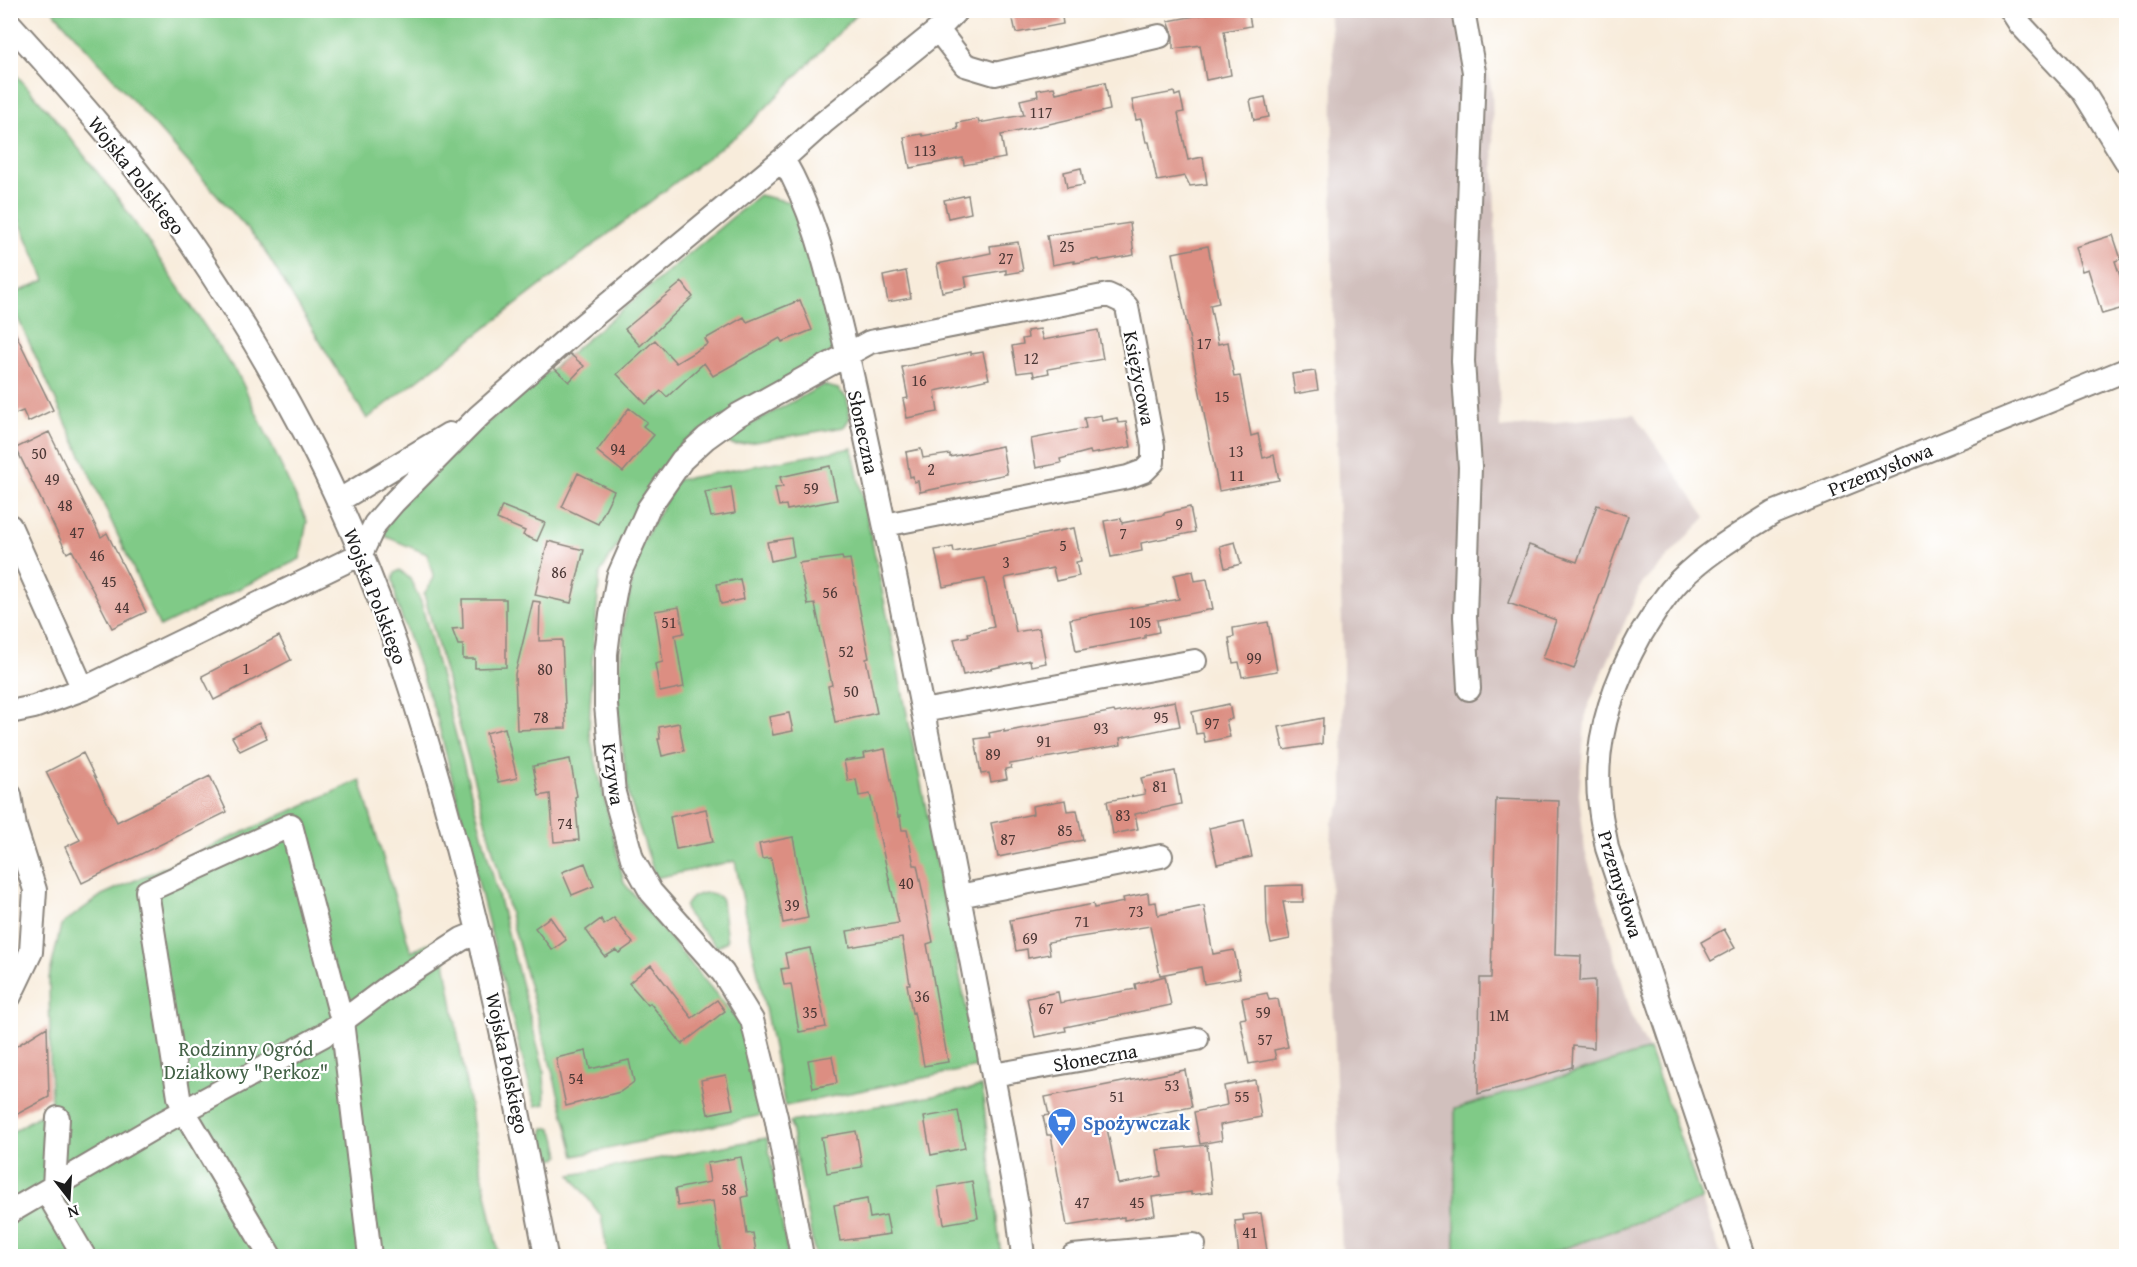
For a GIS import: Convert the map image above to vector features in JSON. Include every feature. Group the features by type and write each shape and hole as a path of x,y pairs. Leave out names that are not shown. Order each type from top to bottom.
{"street":[{"path":"10,712 34,707 83,689 361,554 375,524 479,416 578,329 783,159 823,123 939,30 957,10"},
{"path":"1463,10 1474,72 1463,361 1470,467 1465,617 1469,688"},
{"path":"2011,10 2020,24 2082,90 2127,161"},
{"name":"Wojska Polskiego","path":"10,24 98,124 188,240 273,374 338,501 397,647 437,770 480,932 518,1108 546,1257"},
{"path":"939,30 965,65 995,74 1160,36"},
{"name":"Słoneczna","path":"783,159 796,181 822,249 885,525 993,1075 1017,1205 1023,1257"},
{"name":"Księżycowa","path":"847,353 870,342 1108,295 1121,301 1127,307 1153,446 1153,462 1144,471 1128,477 885,525"},
{"name":"Krzywa","path":"802,1257 776,1117 752,1020 723,973 651,892 632,858 614,793 606,705 606,654 611,614 622,568 648,509 682,460 706,438 738,415 847,353"},
{"name":"Przemysłowa","path":"1744,1257 1607,848 1599,806 1602,738 1611,696 1622,670 1655,611 1679,580 1720,546 1773,513 2127,370"},
{"path":"338,501 479,416"},
{"path":"10,526 83,689"},
{"path":"923,711 1195,661"},
{"path":"10,795 15,827 35,890 31,952 10,996"},
{"path":"270,1257 184,1111 179,1096 147,891 291,825 342,1021 370,1257"},
{"path":"959,896 1161,856"},
{"path":"10,1212 184,1111 324,1035 392,984 462,939 480,932"},
{"name":"Słoneczna","path":"993,1075 1197,1039"},
{"path":"58,1118 50,1189 84,1257"},
{"path":"1073,1257 1194,1245"}],"shaded area":[{"path":"1329,11 1476,11 1492,92 1500,428 1634,414 1706,517 1641,585 1586,711 1579,794 1585,851 1632,1017 1649,1050 1456,1109 1455,1256 1342,1256 1330,909 1332,823 1343,802 1343,663 1332,265 1333,55"},
{"path":"1093,1126 1099,1159 1044,1166 1038,1139"},
{"path":"1702,1200 1721,1256 1543,1256 1694,1201"}],"green space":[{"path":"53,11 860,11 745,129 367,419 260,243"},
{"path":"11,69 53,116 120,201 240,378 307,521 300,559 160,627 11,303 11,295 45,280 11,201"},
{"path":"759,195 794,203 818,266 833,351 683,442 600,573 589,732 624,883 741,1024 767,1114 575,1156 424,594 434,578 427,554 382,535 395,511 461,445"},
{"path":"823,385 838,389 847,398 850,418 844,427 736,445 730,444 728,440 731,435"},
{"path":"852,448 978,1067 785,1106 735,861 656,878 629,797 617,705 624,620 639,549 677,480"},
{"path":"400,570 410,579 421,602 544,1070 545,1104 536,1106 531,1092 437,718 397,604 393,580 395,573"},
{"name":"Rodzinny Ogród Działkowy \"Perkoz\"","path":"360,780 411,952 441,937 479,1159 499,1256 11,1256 11,1133 51,1108 49,978 61,925 102,895"},
{"path":"707,893 718,896 722,900 727,941 717,947 687,914 685,907 694,897"},
{"path":"1649,1050 1702,1200 1543,1256 1455,1256 1455,1109"},
{"path":"982,1087 1001,1256 815,1256 790,1122"},
{"path":"544,1128 551,1128 556,1137 560,1156 556,1159 551,1159 546,1148 543,1140"},
{"path":"767,1138 788,1256 608,1256 601,1216 571,1175"}],"building":[{"path":"1011,10 1061,10 1063,24 1016,33"},
{"path":"1217,10 1248,10 1251,26 1224,31 1231,75 1206,80 1200,45 1173,49 1173,34 1168,21 1217,12"},
{"path":"1105,82 1110,110 1001,135 1005,158 964,165 963,158 910,168 904,137 958,129 957,123 978,119 979,123 1024,115 1020,100 1038,96 1037,90 1054,87 1056,93"},
{"path":"1174,92 1175,96 1180,94 1184,112 1178,113 1188,160 1203,157 1207,184 1190,186 1185,176 1157,181 1149,142 1146,142 1141,119 1136,120 1132,100"},
{"path":"1265,97 1269,117 1254,120 1250,100"},
{"path":"1081,168 1084,185 1067,188 1064,172"},
{"path":"968,195 971,213 948,218 944,200"},
{"path":"1130,223 1134,255 1100,261 1099,259 1074,263 1074,261 1052,265 1047,235"},
{"path":"2113,235 2121,259 2115,261 2127,297 2127,307 2102,314 2088,269 2082,271 2075,247"},
{"path":"1018,242 1023,271 1006,274 1006,270 965,277 967,287 942,292 937,264 991,253 990,246"},
{"path":"1208,246 1219,303 1210,305 1218,344 1228,342 1234,377 1240,376 1251,436 1258,434 1263,458 1274,455 1279,480 1219,491 1173,253"},
{"path":"906,271 911,298 888,302 883,276"},
{"path":"682,282 693,297 640,346 625,329"},
{"path":"800,300 812,330 782,342 780,338 713,376 704,363 667,397 661,391 646,404 617,374 655,340 676,363 708,344 705,339 744,317 747,322"},
{"path":"10,322 53,410 28,422 23,411 10,416"},
{"path":"1040,329 1043,340 1098,330 1103,359 1048,369 1049,373 1034,376 1033,371 1017,373 1012,346 1023,344 1022,339 1028,338 1027,331"},
{"path":"971,352 971,354 983,352 989,379 935,391 938,412 907,418 903,399 908,398 902,367"},
{"path":"570,354 584,366 569,382 554,368"},
{"path":"1315,371 1318,390 1295,394 1292,374"},
{"path":"629,408 647,422 643,426 654,435 623,472 597,451"},
{"path":"1101,415 1102,421 1117,418 1118,423 1126,422 1131,447 1091,454 1090,451 1060,459 1061,463 1036,468 1031,439 1086,428 1084,418"},
{"path":"49,432 101,537 107,533 146,612 112,628 72,550 67,553 16,448"},
{"path":"1002,446 1007,474 920,492 918,481 914,482 913,476 910,477 906,452 921,449 923,458 950,454 950,457"},
{"path":"830,466 837,500 787,510 786,505 779,506 775,488 783,487 780,477"},
{"path":"578,473 614,491 598,524 562,507"},
{"path":"731,487 735,513 711,517 705,492"},
{"path":"1597,505 1628,516 1574,669 1543,658 1556,620 1508,603 1529,545 1577,562"},
{"path":"502,506 545,523 537,541 523,535 525,531 497,519"},
{"path":"1190,507 1195,532 1141,543 1142,551 1111,557 1104,521 1121,518 1122,523 1164,515 1164,513"},
{"path":"1074,528 1081,561 1076,562 1079,576 1056,581 1053,568 1005,578 1016,632 1039,628 1046,663 1031,666 1030,660 963,675 954,639 994,627 985,579 943,587 935,550 953,547 954,552"},
{"path":"791,538 794,556 771,561 767,542"},
{"path":"548,541 584,550 571,603 535,595"},
{"path":"1235,542 1241,564 1225,568 1220,546"},
{"path":"842,557 843,560 850,559 877,713 835,722 828,686 832,685 815,604 808,605 799,563"},
{"path":"1193,571 1195,581 1207,579 1213,609 1157,620 1159,632 1145,635 1145,638 1076,651 1070,619 1179,599 1174,575"},
{"path":"740,579 744,599 721,604 717,584"},
{"path":"462,599 506,599 506,667 475,668 475,659 463,659 463,645 458,645 452,629 463,628"},
{"path":"533,601 540,602 539,641 562,640 566,728 517,730 515,674"},
{"path":"679,607 684,633 675,635 684,687 660,692 655,664 663,662 655,611"},
{"path":"1268,622 1277,671 1242,677 1239,662 1233,663 1229,638 1234,637 1233,628"},
{"path":"279,636 291,660 214,700 202,676"},
{"path":"1175,701 1180,726 1120,738 1121,745 1010,764 1011,768 1005,769 1007,779 991,782 989,773 981,774 975,739 990,737 989,733"},
{"path":"1229,704 1232,719 1226,720 1230,737 1205,742 1203,733 1196,734 1192,712"},
{"path":"789,713 793,731 773,735 769,717"},
{"path":"1323,718 1322,744 1284,750 1279,727"},
{"path":"259,723 267,738 240,751 232,737"},
{"path":"679,723 684,751 662,756 658,739 660,739 659,727"},
{"path":"505,728 517,778 498,782 486,733"},
{"path":"885,749 898,817 900,816 902,830 907,830 914,865 917,865 933,942 927,944 948,1062 924,1066 907,984 910,984 902,938 850,947 847,931 899,923 870,794 859,796 856,779 848,781 844,761 865,758 864,753"},
{"path":"83,753 117,822 210,776 227,812 82,883 65,847 80,840 46,772"},
{"path":"570,759 577,796 575,797 579,840 554,842 550,794 539,796 533,766"},
{"path":"1175,771 1181,804 1135,814 1138,829 1113,834 1107,801 1145,794 1141,778"},
{"path":"1496,799 1559,801 1555,955 1581,956 1580,981 1595,980 1594,1048 1573,1046 1572,1067 1478,1094 1480,978 1491,978"},
{"path":"1065,800 1067,811 1077,810 1083,840 998,857 991,823 1033,814 1032,806"},
{"path":"706,809 713,842 676,849 670,817"},
{"path":"1244,820 1252,857 1217,864 1209,828"},
{"path":"793,837 808,918 783,923 771,858 762,859 759,844"},
{"path":"585,863 594,886 572,895 562,872"},
{"path":"1303,885 1303,902 1283,902 1290,939 1271,943 1267,925 1266,886"},
{"path":"1148,893 1149,903 1156,902 1158,915 1204,906 1213,954 1234,950 1240,978 1204,984 1201,967 1160,975 1150,926 1048,942 1050,954 1028,958 1027,949 1016,951 1010,920 1093,904 1094,908 1124,902 1123,898"},
{"path":"550,917 566,940 552,950 535,928"},
{"path":"614,918 633,943 619,953 616,950 605,957 586,930 601,919 604,925"},
{"path":"1724,929 1735,948 1711,961 1701,942"},
{"path":"810,948 826,1027 799,1032 791,984 784,985 781,969 788,968 785,953"},
{"path":"651,965 692,1018 717,1000 725,1011 682,1044 650,1003 648,1005 629,983"},
{"path":"1165,976 1171,1005 1065,1027 1066,1031 1035,1037 1027,998 1058,992 1060,1003 1136,989 1135,984"},
{"path":"1267,993 1269,1000 1278,999 1288,1047 1274,1050 1276,1059 1249,1064 1240,1019 1246,1018 1242,998"},
{"path":"47,1027 49,1097 10,1118 10,1050"},
{"path":"586,1051 590,1069 629,1060 634,1082 620,1092 566,1106 556,1058"},
{"path":"832,1056 837,1083 813,1088 808,1060"},
{"path":"1185,1070 1192,1107 1106,1123 1118,1184 1161,1176 1157,1150 1207,1145 1212,1192 1152,1197 1155,1215 1124,1220 1124,1217 1067,1226 1051,1135 1047,1135 1043,1116 1049,1115 1045,1097"},
{"path":"726,1075 733,1109 708,1114 701,1080"},
{"path":"1255,1080 1261,1117 1220,1125 1222,1140 1200,1144 1194,1112 1227,1105 1224,1086"},
{"path":"958,1111 965,1148 931,1155 924,1117"},
{"path":"856,1131 862,1167 827,1173 821,1137"},
{"path":"741,1157 748,1196 742,1197 747,1234 753,1233 756,1252 750,1253 750,1257 721,1257 713,1201 678,1206 675,1189 710,1182 707,1163"},
{"path":"972,1181 978,1218 944,1224 938,1187"},
{"path":"867,1199 870,1218 886,1215 890,1234 840,1241 834,1205"},
{"path":"1261,1213 1268,1257 1239,1257 1235,1221 1244,1220 1243,1215"}],"place":[{"name":"Spożywczak","path":"1062,1148"}]}
